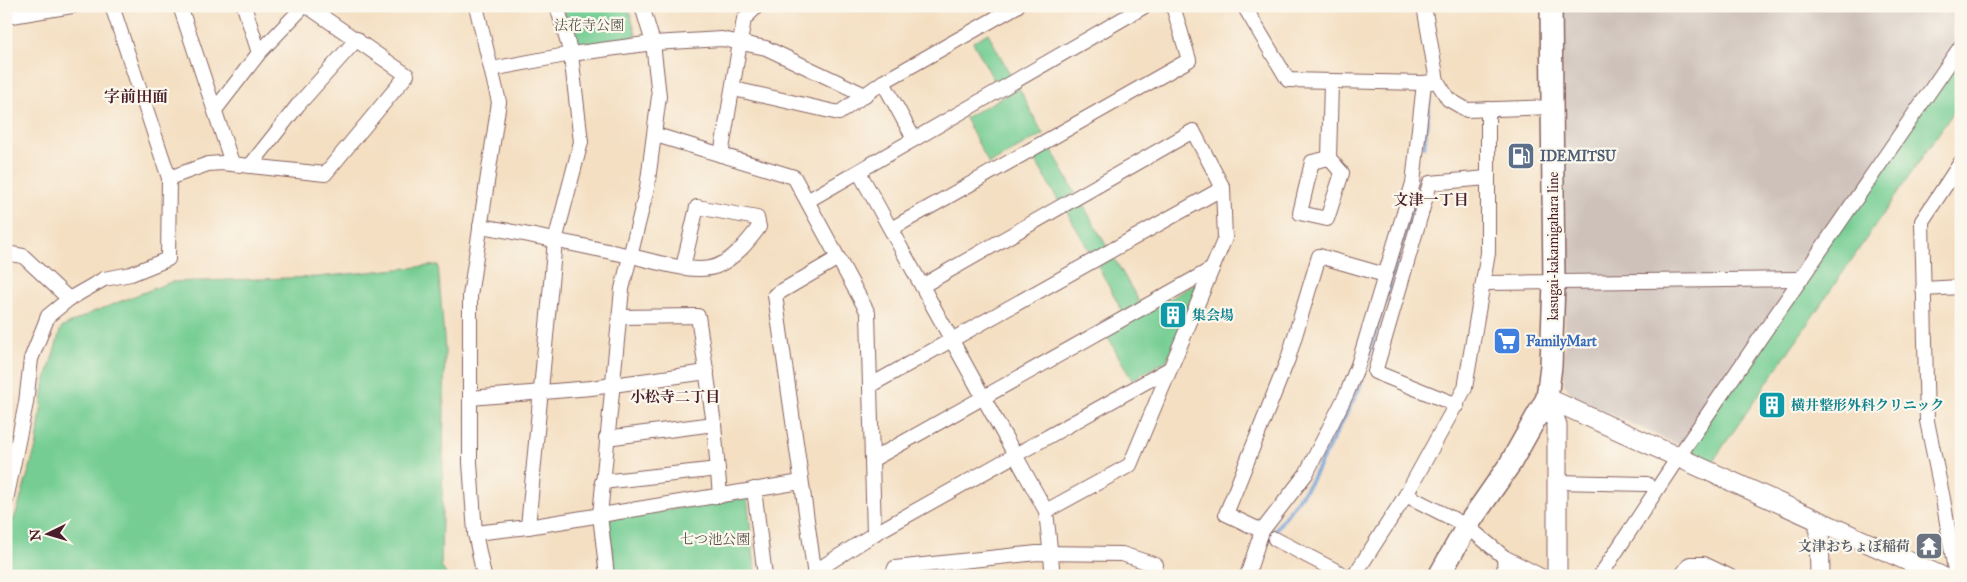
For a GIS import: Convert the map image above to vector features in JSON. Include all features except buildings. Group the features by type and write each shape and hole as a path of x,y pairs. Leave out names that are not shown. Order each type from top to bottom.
{"main road":[{"name":"kasugai-kakamigahara line","path":"1439,576 1467,526 1510,464 1547,398 1551,366 1554,283 1551,6"}],"street":[{"path":"6,17 33,10 72,6"},
{"path":"6,500 26,403 31,359 48,316 69,300 104,279 132,274 168,259 169,178 112,6"},
{"path":"180,6 232,163"},
{"path":"244,6 259,53"},
{"path":"169,178 208,164 232,163 325,174 407,75 357,39 306,6 259,53 215,110"},
{"path":"476,6 499,102 470,296 470,462 475,533 484,576"},
{"path":"528,527 555,241 581,142 571,54 557,6"},
{"path":"607,576 600,515 622,289 647,188 656,135 659,96 654,43 642,6"},
{"path":"721,155 734,89 744,19 757,6"},
{"path":"734,89 839,113 883,82 1017,6"},
{"path":"809,200 1145,6"},
{"path":"891,229 1189,60 1173,6"},
{"path":"1244,6 1288,80 1331,83 1430,82 1448,99 1467,110 1552,107"},
{"path":"1247,576 1262,531 1306,474 1346,393 1385,275 1413,183 1430,82 1424,6"},
{"path":"250,166 298,105 357,39"},
{"path":"492,69 571,54 654,43 722,39 741,41 766,48 865,95"},
{"path":"1600,576 1679,456 1961,46"},
{"path":"883,82 914,139"},
{"path":"1329,158 1331,83"},
{"path":"1354,576 1406,495 1466,388 1488,253 1488,109"},
{"path":"922,286 1193,131 1223,188 1226,238 1210,270 1130,465 1046,511"},
{"path":"656,135 794,177 809,200 868,313 874,534"},
{"path":"1956,576 1927,421 1922,221 1961,162"},
{"path":"859,172 1046,511 1052,576"},
{"path":"1457,405 1375,372 1430,182 1488,178"},
{"path":"871,385 953,341 1223,188"},
{"path":"480,226 683,267 699,269 717,266 744,246 759,227 757,218 698,207 683,267"},
{"path":"6,253 23,256 69,300"},
{"path":"1262,531 1226,514 1288,359 1319,256 1385,275"},
{"path":"838,258 775,295 814,574 874,534 1169,369"},
{"path":"872,460 1210,270"},
{"path":"1483,283 1801,279"},
{"path":"1923,289 1961,287"},
{"path":"619,317 698,316 714,424 720,496"},
{"path":"470,398 540,393 707,372"},
{"path":"1547,398 1941,576"},
{"path":"1547,398 1556,425 1557,576"},
{"path":"606,438 714,424"},
{"path":"602,482 718,469"},
{"path":"475,533 528,527 801,482"},
{"path":"1556,482 1647,484"},
{"path":"754,489 765,576"},
{"path":"1406,495 1467,526 1504,557 1541,576"},
{"path":"1819,521 1820,576"},
{"path":"1274,539 1346,576"},
{"path":"892,576 895,568 1036,553 1122,554 1156,565 1152,576"},
{"path":"1504,557 1505,576"},
{"path":"1681,576 1690,564 1700,563 1728,576"}],"shaded area":[{"path":"1562,6 1961,6 1961,38 1680,446 1573,397 1564,383"}],"green space":[{"name":"法花寺公園","path":"563,6 628,6 636,34 633,39 574,47"},
{"path":"988,33 1012,78 997,86 973,42"},
{"path":"1961,40 1961,101 1711,464 1678,450"},
{"path":"1019,88 1043,134 989,164 965,118"},
{"path":"1050,146 1075,193 1059,202 1033,156"},
{"path":"1081,201 1107,247 1092,256 1066,210"},
{"path":"1114,258 1140,303 1123,313 1098,266"},
{"path":"438,265 445,350 441,566 447,576 115,576 91,572 6,576 6,537 17,511 37,443 44,386 61,328 93,312 171,282 318,277"},
{"path":"1200,281 1167,360 1132,380 1107,336"},
{"name":"七つ池公園","path":"747,497 756,576 616,576 608,519"}],"waterway":[{"path":"1424,147 1431,84"},
{"path":"1264,545 1310,483 1359,389 1414,203"}],"place":[{"name":"IDEMITSU","path":"1521,156"},
{"name":"集会場","path":"1173,315"},
{"name":"FamilyMart","path":"1507,341"},
{"name":"横井整形外科クリニック","path":"1772,405"},
{"name":"文津おちょぼ稲荷","path":"1929,546"}],"district":[{"name":"字前田面","path":"136,96"},
{"name":"文津一丁目","path":"1431,200"},
{"name":"小松寺二丁目","path":"675,397"}]}
